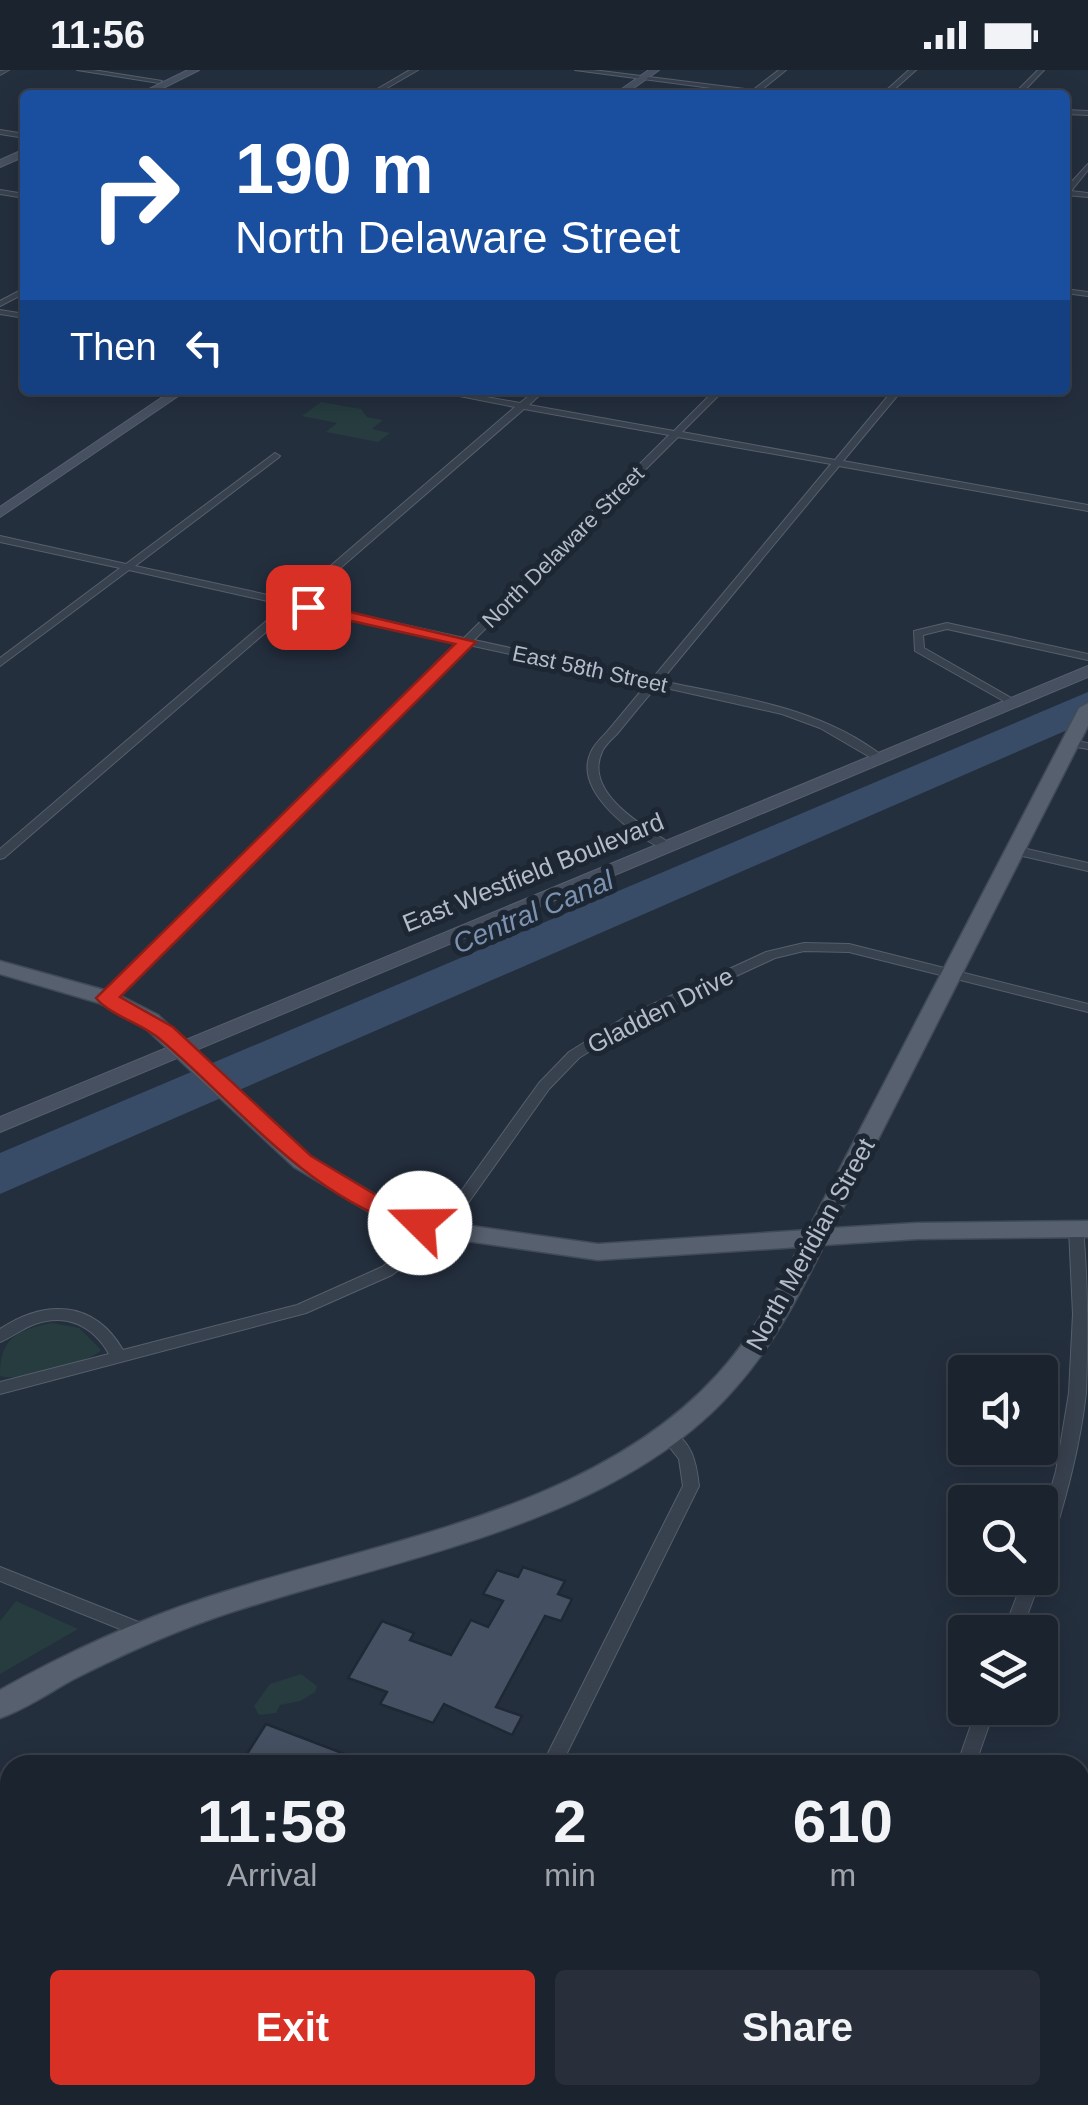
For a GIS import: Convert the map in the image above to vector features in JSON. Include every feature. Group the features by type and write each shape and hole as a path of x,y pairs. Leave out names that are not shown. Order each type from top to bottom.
{"main road":[{"path":"140,90 180,70"},
{"path":"153,90 195,70"},
{"path":"625,90 655,70"},
{"path":"0,513 174,395"},
{"name":"East Westfield Boulevard","path":"0,1125 1088,672"},
{"name":"North Meridian Street","path":"0,1705 146,1632 232,1601 531,1509 622,1465 717,1392 751,1354 820,1238 1014,850 1080,739 1088,708"},
{"path":"0,968 106,998 150,1020 238,1105 328,1180 384,1210 441,1230 598,1252 820,1238 1082,1229"}],"street":[{"path":"80,70 159,81"},
{"path":"379,90 415,70"},
{"path":"578,70 730,90"},
{"path":"756,90 783,70"},
{"path":"890,90 913,70"},
{"path":"1021,90 1041,70"},
{"path":"1070,186 1088,166"},
{"path":"461,395 1088,508"},
{"path":"0,855 535,395"},
{"name":"North Delaware Street","path":"106,998 715,395"},
{"path":"666,847 609,804 592,773 599,745 894,395"},
{"path":"0,663 275,456"},
{"name":"East 58th Street","path":"0,539 808,719 879,758"},
{"path":"1013,702 919,649 918,634 947,626 1088,656"},
{"path":"1014,850 1088,867"},
{"name":"Gladden Drive","path":"0,1388 292,1311 343,1293 394,1267 441,1230 556,1072 589,1043 770,955 804,947 856,950 1088,1008"},
{"path":"1058,1501 1081,1396 1082,1229"},
{"path":"0,1336 41,1316 76,1316 102,1328 118,1356"},
{"path":"557,1755 689,1490 692,1477 687,1457 667,1434"},
{"path":"0,1574 146,1632"},
{"path":"970,1755 980,1725"}],"green space":[{"path":"321,402 361,409 367,417 383,420 372,429 390,433 378,442 326,432 337,423 302,416"},
{"path":"52,1323 79,1328 101,1350 52,1370 0,1376 3,1353 12,1338"},
{"path":"16,1601 78,1629 0,1674 0,1621"},
{"path":"301,1674 317,1686 315,1692 300,1701 280,1705 276,1713 259,1715 254,1706 270,1684"}],"water":[{"name":"Central Canal","path":"1088,692 1088,721 0,1194 0,1153"}],"building":[{"path":"523,1567 565,1581 558,1594 572,1599 561,1621 545,1616 496,1707 522,1716 512,1735 444,1704 433,1723 380,1704 387,1692 348,1678 382,1621 414,1633 410,1640 451,1655 471,1620 488,1627 503,1601 483,1594 497,1570 518,1577"},
{"path":"266,1724 347,1755 246,1755"}],"route":[{"path":"308,607 467,642 106,998 165,1032 302,1162 384,1210 420,1223"}]}
